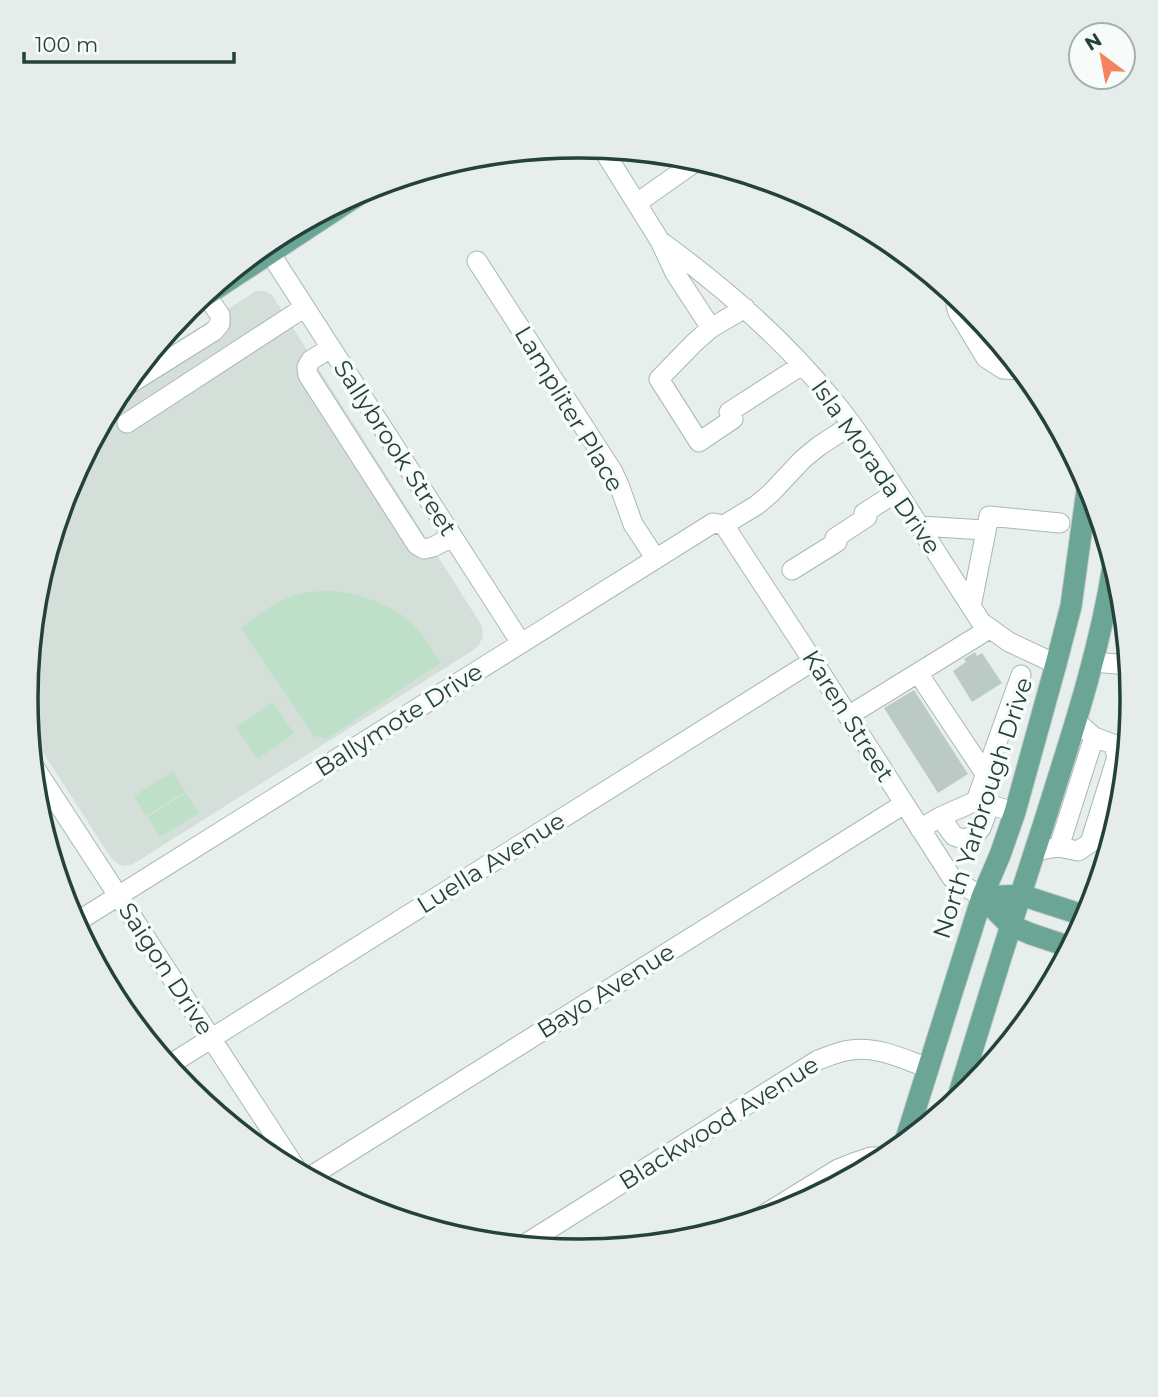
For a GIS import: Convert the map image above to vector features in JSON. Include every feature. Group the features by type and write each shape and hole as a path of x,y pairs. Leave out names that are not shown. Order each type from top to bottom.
{"main road":[{"name":"North Yarbrough Drive","path":"910,1125 982,897 1015,812 1071,606 1084,508"},
{"path":"964,1078 1076,721 1100,637 1109,592"},
{"path":"982,897 1021,895 1075,912"},
{"path":"982,897 1010,925 1061,944"}],"street":[{"name":"Isla Morada Drive","path":"609,159 660,241 675,273 711,328"},
{"path":"637,202 686,168"},
{"name":"Isla Morada Drive","path":"660,241 700,270 744,308 802,365 837,405 864,441 981,622 1009,642 1056,664"},
{"name":"Sallybrook Street","path":"271,255 521,643"},
{"name":"Lampliter Place","path":"477,261 613,472 634,524 656,559"},
{"path":"147,373 214,331 220,324 219,315 208,306"},
{"path":"127,423 305,307"},
{"path":"744,308 711,328 659,379 699,442 733,419 729,412 802,365"},
{"path":"960,315 986,358 1008,369"},
{"path":"331,348 311,360 307,367 308,375 417,545 424,549 433,547 452,537"},
{"name":"Ballymote Drive","path":"85,917 713,523 724,525 757,505 803,459 851,425"},
{"path":"792,570 837,542 835,538 867,517 864,513 897,492"},
{"path":"971,607 989,516 1060,523"},
{"name":"Karen Street","path":"724,525 952,878 982,897"},
{"path":"919,526 985,530"},
{"path":"848,716 989,629"},
{"name":"Luella Avenue","path":"177,1060 813,661"},
{"path":"1093,662 1118,665"},
{"path":"918,673 986,775"},
{"path":"940,817 954,836 963,839 974,836 981,828 986,775 1021,675"},
{"path":"1076,721 1094,737 1113,744 1116,755"},
{"path":"1059,846 1094,737"},
{"path":"1035,851 1059,846 1078,851 1090,843 1116,761"},
{"name":"Saigon Drive","path":"46,785 285,1152"},
{"path":"920,829 940,817 983,802 1015,812"},
{"name":"Bayo Avenue","path":"318,1172 904,804"},
{"name":"Blackwood Avenue","path":"536,1237 818,1060 841,1051 866,1049 890,1054 928,1068"},
{"path":"807,1188 838,1169 843,1170"}],"shaded area":[{"path":"256,291 265,291 272,295 482,626 483,637 472,651 133,864 124,866 111,858 41,750 38,698 43,628 67,525 94,459 130,398 168,347"}],"green space":[{"path":"331,591 374,601 404,616 420,632 441,663 326,739 314,736 241,628 290,597 309,592"},
{"path":"272,702 294,733 258,759 236,728"},
{"path":"173,771 185,792 146,816 134,796"},
{"path":"186,793 199,813 160,837 148,817"}],"building":[{"path":"975,652 977,656 982,653 1002,683 972,702 953,671"},
{"path":"914,690 968,774 938,793 884,708"}]}
